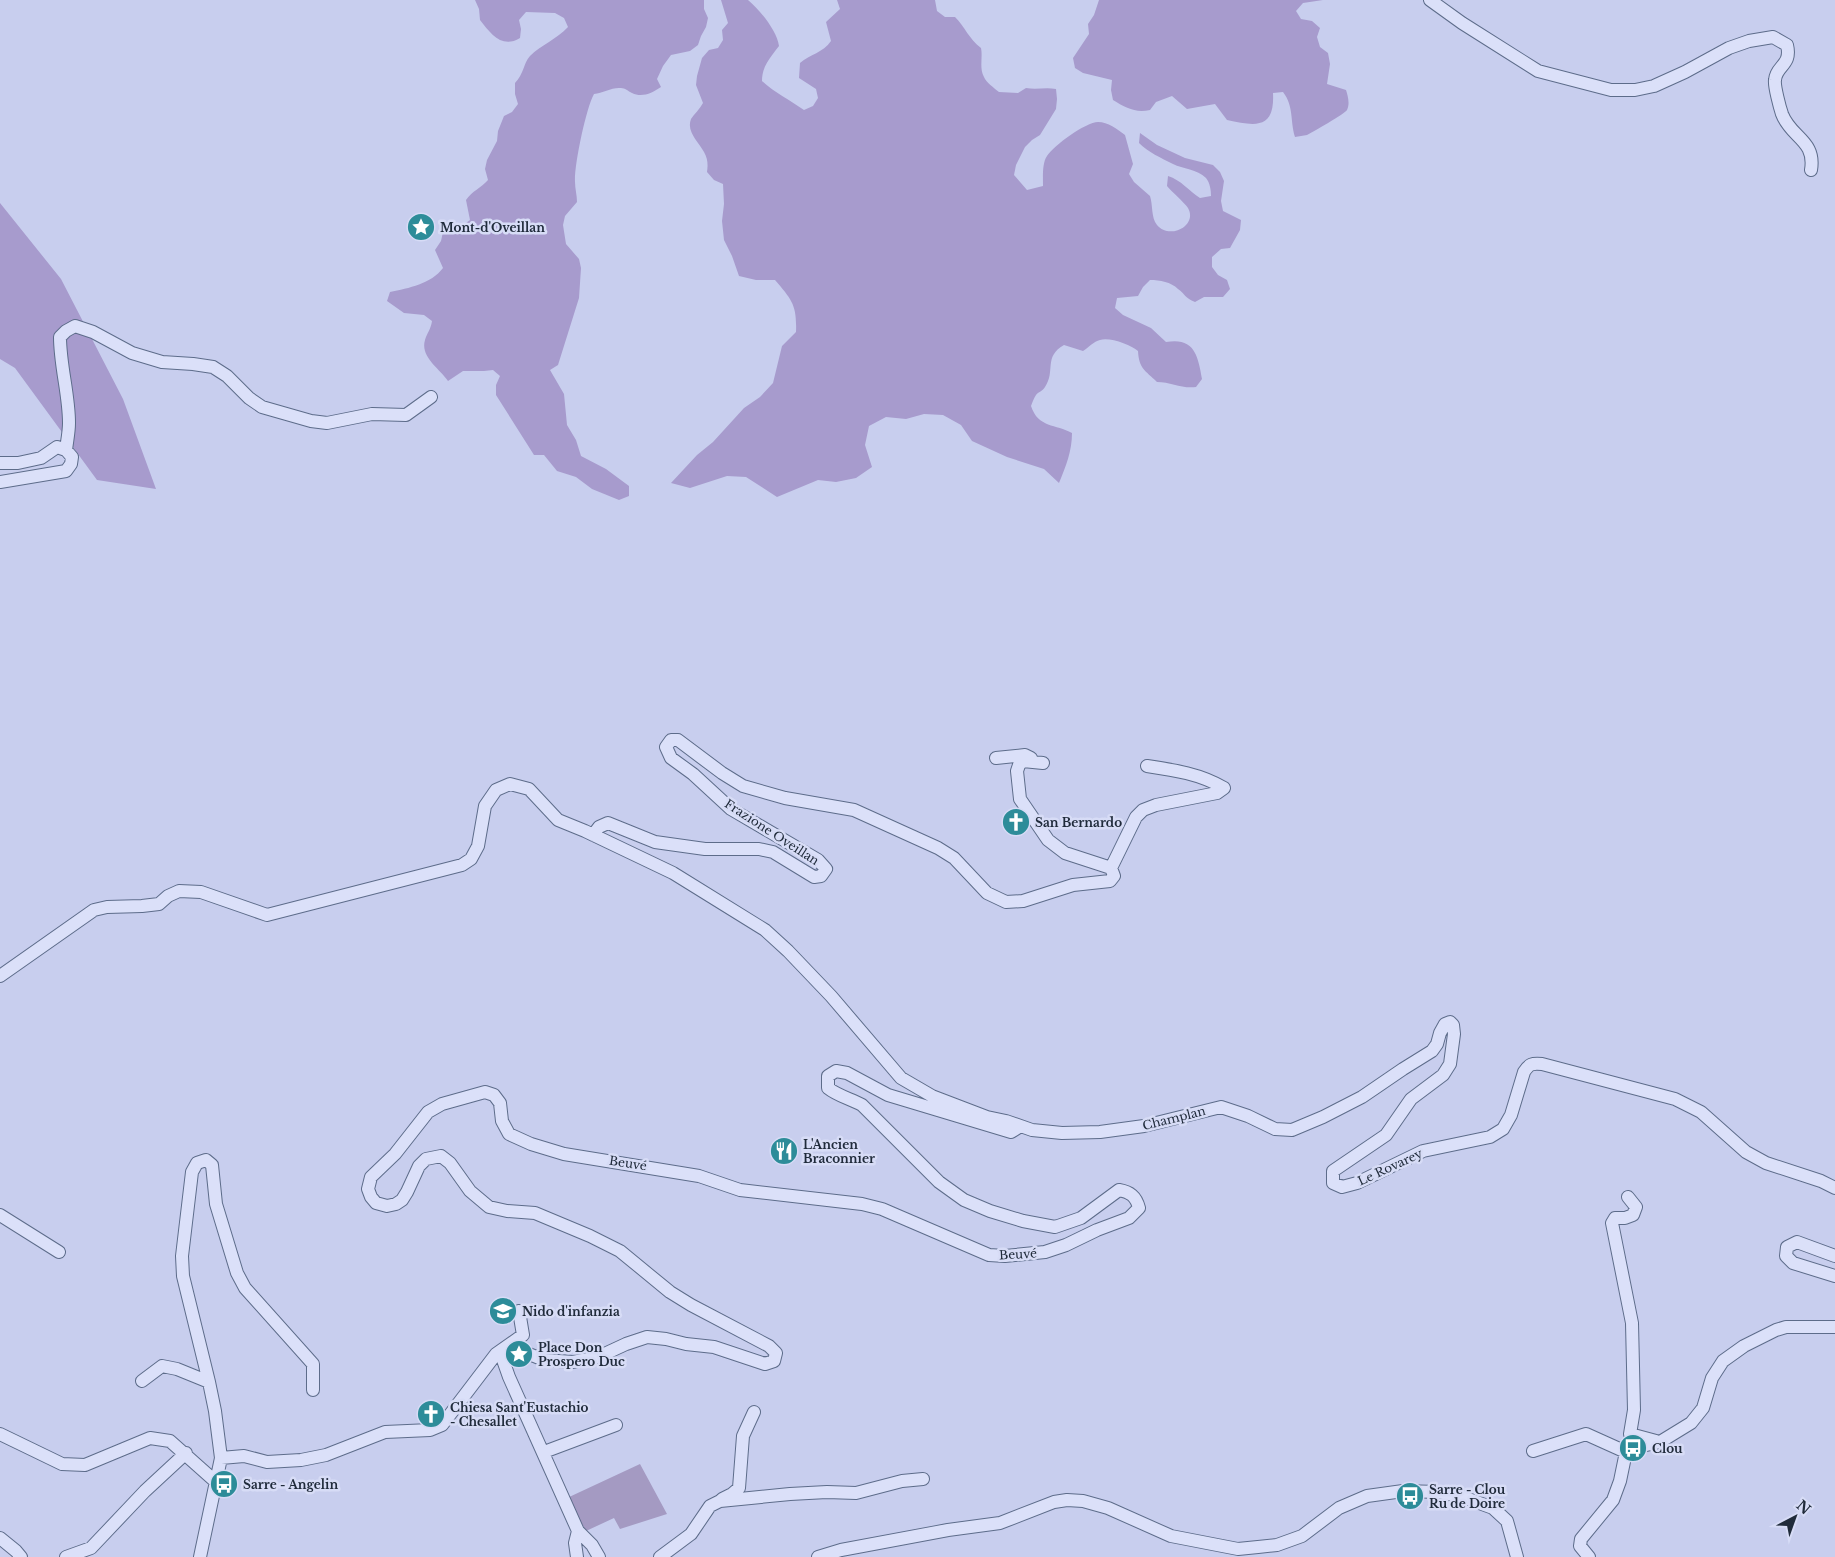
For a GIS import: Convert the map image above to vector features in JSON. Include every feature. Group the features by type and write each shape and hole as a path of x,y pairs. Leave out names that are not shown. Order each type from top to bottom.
{"street":[{"path":"1430,0 1462,23 1538,71 1611,90 1635,90 1654,86 1729,48 1749,41 1773,37 1780,40 1787,45 1789,57 1774,80 1782,113 1787,124 1805,142 1812,154 1811,170"},
{"path":"66,450 69,424 66,383 60,355 60,337 75,326 93,332 132,353 162,362 213,367 227,376 262,407 311,421 327,423 372,414 406,415 431,397"},
{"path":"0,463 18,463 41,458 57,447 66,450 72,457 71,464 66,471 0,482"},
{"name":"Frazione Oveillan","path":"593,835 599,828 608,823 655,842 705,849 759,849 773,852 814,877 821,876 826,869 818,860 731,809 672,758 666,748 672,740 678,740 722,774 743,786 785,798 854,810 938,848 954,858 987,893 1006,902 1023,901 1072,885 1110,881 1114,876 1111,868 1136,817 1143,810 1156,805 1217,794 1224,788 1212,781 1182,772 1147,766"},
{"path":"996,758 1024,755 1043,763 1023,761 1019,765 1017,771 1020,799 1048,840 1065,853 1111,868"},
{"path":"0,976 94,910 107,907 158,904 168,896 179,891 201,892 267,915 462,865 471,859 478,846 485,806 496,790 510,784 529,789 558,820 673,872 765,930 788,951 830,996 901,1078 932,1096 986,1117 1020,1126"},
{"name":"Le Rovarey","path":"1323,1117 1362,1097 1432,1051 1438,1044 1440,1032 1450,1022 1453,1024 1454,1034 1450,1064 1443,1076 1411,1099 1386,1134 1333,1171 1333,1183 1342,1187 1357,1183 1423,1151 1490,1137 1503,1128 1511,1115 1528,1066 1533,1063 1675,1099 1701,1112 1746,1152 1766,1162 1821,1181 1835,1188"},
{"name":"Beuvé","path":"502,1351 529,1354 544,1360 573,1362 598,1357 626,1344 648,1337 714,1347 765,1364 774,1361 776,1357 776,1353 769,1346 670,1292 620,1251 546,1216 489,1207 470,1191 450,1163 440,1156 426,1159 419,1166 402,1200 387,1206 376,1203 368,1188 371,1177 395,1154 421,1120 435,1107 485,1092 494,1094 500,1103 502,1121 509,1134 531,1144 564,1154 699,1176 740,1190 882,1208 988,1255 1005,1256 1045,1252 1129,1218 1139,1208 1137,1201 1129,1192 1119,1190 1081,1218 1055,1227 1023,1221 990,1211 964,1200 939,1182 862,1105 852,1099 836,1094 828,1088 828,1076 836,1071 847,1073 888,1095 1011,1132 1020,1126"},
{"name":"Champlan","path":"1020,1126 1032,1130 1100,1132 1144,1126 1221,1107 1248,1116 1275,1129 1292,1130 1323,1117"},
{"path":"200,1557 221,1458 210,1382 183,1276 182,1256 192,1172 197,1163 206,1160 212,1165 216,1204 237,1273 245,1288 313,1364 313,1390"},
{"path":"1628,1197 1636,1207 1633,1215 1615,1218 1612,1223 1632,1323 1634,1410 1630,1434 1660,1442"},
{"path":"0,1215 59,1252"},
{"path":"1835,1256 1797,1242 1787,1247 1786,1256 1793,1263 1835,1276"},
{"path":"221,1458 244,1456 267,1462 301,1460 326,1454 385,1432 430,1430 442,1425 496,1354 523,1335 519,1311"},
{"path":"1589,1557 1580,1546 1581,1539 1613,1500 1620,1481 1626,1452 1633,1448 1660,1442 1692,1423 1700,1414 1712,1378 1723,1361 1744,1346 1786,1327 1835,1326"},
{"path":"502,1351 506,1368 578,1531 592,1545 599,1557"},
{"path":"142,1381 162,1366 177,1369 210,1382"},
{"path":"660,1557 691,1534 710,1506 739,1488 743,1436 754,1412"},
{"path":"544,1452 616,1425"},
{"path":"0,1434 62,1464 85,1464 150,1438 170,1441 186,1453 216,1482"},
{"path":"1533,1451 1586,1434 1626,1452"},
{"path":"66,1557 91,1548 145,1491 186,1453"},
{"path":"720,1501 799,1493 856,1493 902,1481 923,1479"},
{"path":"818,1557 842,1550 948,1530 1000,1524 1054,1502 1068,1500 1083,1501 1108,1508 1171,1536 1238,1549 1277,1545 1302,1536 1339,1508 1367,1496 1403,1491 1423,1491 1460,1496 1493,1508 1507,1521 1517,1557"},
{"path":"577,1557 574,1543 578,1531"},
{"path":"0,1538 21,1557"}],"shaded area":[{"path":"475,0 704,0 704,9 708,18 698,45 690,51 671,55 657,79 661,87 643,95 618,88 594,94 584,124 576,163 577,202 565,216 563,225 566,244 579,259 581,268 579,298 558,365 550,370 564,394 567,425 576,440 581,456 606,469 629,486 629,496 619,500 592,489 576,477 557,471 544,455 534,455 496,395 496,385 500,376 493,370 463,371 448,381 431,362 425,352 425,340 432,321 424,315 404,313 387,301 390,292 426,282 443,268 435,250 441,241 443,232 462,226 470,220 466,200 488,180 485,169 487,160 497,141 498,131 504,116 512,112 518,104 515,94 515,83 530,56 568,27 564,18 555,13 526,12 519,20 520,38 508,42 502,41 493,35 480,20 479,9"},
{"path":"721,0 748,0 758,9 775,34 779,46 765,66 762,81 804,110 813,106 818,98 816,89 799,78 800,63 824,48 831,41 826,22 840,9 837,0 935,0 937,11 945,17 955,17 973,41 981,48 983,74 986,81 999,92 1018,93 1026,88 1056,89 1056,109 1040,135 1025,147 1016,165 1014,175 1027,190 1043,186 1044,162 1056,146 1086,126 1098,122 1105,123 1125,135 1133,164 1129,174 1134,182 1150,196 1155,222 1162,229 1175,231 1186,225 1190,215 1188,208 1167,186 1168,176 1181,183 1200,198 1211,196 1209,184 1202,175 1173,164 1146,149 1139,143 1140,133 1157,145 1185,158 1213,165 1220,172 1224,181 1221,201 1223,211 1241,220 1240,230 1230,248 1221,249 1212,257 1212,267 1218,275 1227,280 1230,289 1223,297 1204,297 1195,302 1169,283 1150,280 1138,296 1117,298 1115,308 1123,315 1151,328 1166,342 1183,342 1189,345 1199,362 1202,379 1196,387 1157,382 1141,366 1138,351 1120,342 1104,339 1093,343 1083,351 1064,345 1054,354 1048,381 1044,388 1036,395 1031,406 1034,413 1043,422 1072,433 1070,452 1059,483 1044,469 1007,457 972,441 961,425 943,415 924,414 906,419 886,417 869,426 865,445 872,467 856,478 836,482 818,480 777,497 746,477 727,476 690,488 671,483 697,455 713,442 744,408 760,397 773,383 782,346 796,332 796,315 792,303 775,280 756,280 739,276 724,240 722,221 724,204 723,184 714,180 707,172 708,164 706,157 690,128 691,119 703,103 696,85 702,58 709,50 718,48 723,40 722,30 728,23"},
{"path":"1099,0 1323,0 1303,3 1296,11 1301,19 1312,21 1320,28 1317,37 1320,47 1328,53 1330,64 1327,84 1346,90 1349,103 1348,108 1335,119 1307,135 1295,137 1289,103 1283,92 1273,93 1271,114 1261,123 1254,124 1227,120 1215,104 1187,109 1172,96 1156,102 1150,110 1140,111 1126,107 1113,100 1112,80 1083,73 1075,68 1073,58 1089,34 1088,24 1094,15"},
{"path":"0,203 61,279 123,399 156,489 97,480 15,368 0,359"},
{"path":"640,1464 667,1514 620,1529 614,1518 586,1531 567,1498"}],"place":[{"name":"Mont-d'Oveillan","path":"421,227"},
{"name":"San Bernardo","path":"1016,822"},
{"name":"L'Ancien Braconnier","path":"784,1151"},
{"name":"Nido d'infanzia","path":"503,1311"},
{"name":"Place Don Prospero Duc","path":"519,1354"},
{"name":"Chiesa Sant'Eustachio - Chesallet","path":"431,1414"},
{"name":"Clou","path":"1633,1448"},
{"name":"Sarre - Angelin","path":"224,1484"},
{"name":"Sarre - Clou Ru de Doire","path":"1410,1496"}]}
